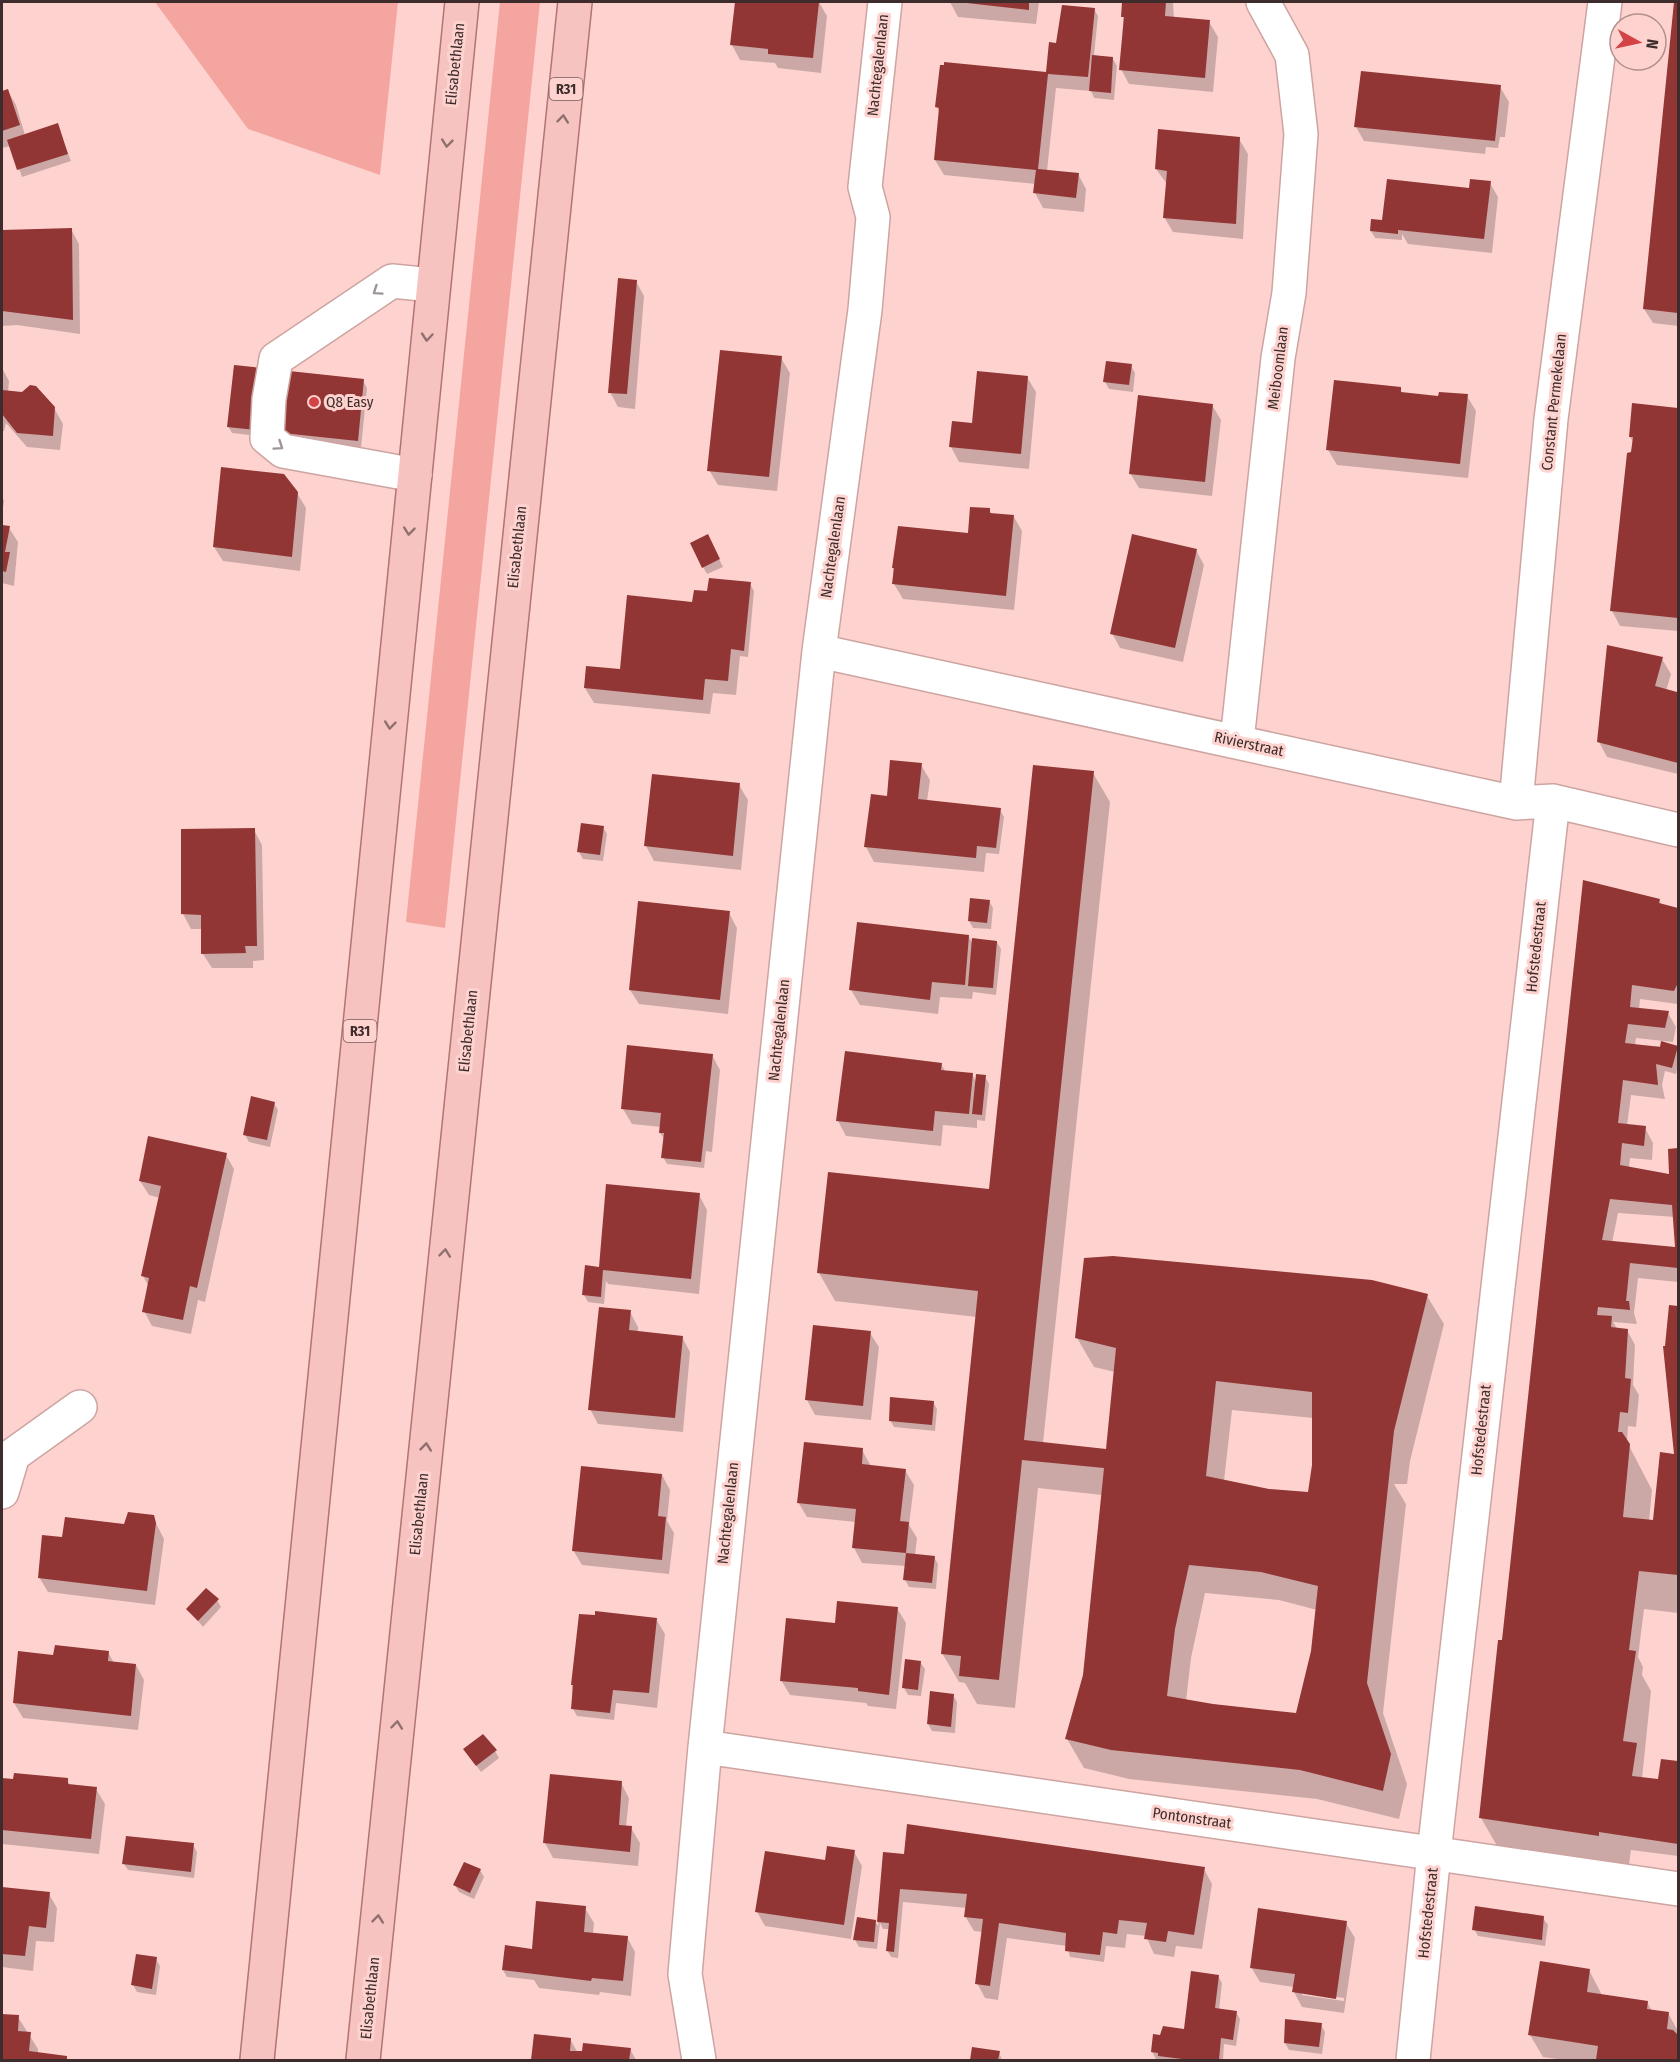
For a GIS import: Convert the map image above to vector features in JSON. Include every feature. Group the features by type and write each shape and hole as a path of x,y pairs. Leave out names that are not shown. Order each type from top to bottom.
{"main road":[{"name":"Elisabethlaan","path":"257,2061 432,285 462,2"},
{"name":"Elisabethlaan","path":"363,2061 575,2"}],"street":[{"name":"Nachtegalenlaan","path":"699,2061 685,1974 705,1747 819,651 865,310 873,217 865,187 885,2"},
{"name":"Meiboomlaan","path":"1237,741 1278,358 1289,294 1301,134 1292,55 1263,2"},
{"name":"Constant Permekelaan","path":"1516,803 1551,418 1605,2"},
{"path":"415,475 283,451 267,438 269,399 276,359 392,281 432,285"},
{"name":"Rivierstraat","path":"819,651 1516,803 1553,801 1678,830"},
{"name":"Hofstedestraat","path":"1413,2061 1434,1853 1553,801"},
{"path":"2,1492 13,1455 80,1407"},
{"name":"Pontonstraat","path":"705,1747 1678,1889"}],"shaded area":[{"path":"155,2 398,2 380,175 248,129"},
{"path":"500,2 540,2 445,928 406,922"}],"building":[{"path":"735,2 819,2 813,58 768,54 768,49 730,45"},
{"path":"958,2 1029,2 1029,10"},
{"path":"1122,2 1166,2 1165,16 1210,20 1205,78 1119,70 1124,17 1121,17"},
{"path":"1674,2 1678,2 1678,313 1643,309"},
{"path":"1062,5 1095,8 1088,77 1048,74 1038,169 1079,173 1076,198 1033,193 1036,170 934,160 939,108 935,107 940,65 944,65 944,62 1046,72 1049,42 1056,43"},
{"path":"1092,55 1113,57 1111,93 1089,91"},
{"path":"1361,71 1501,85 1495,141 1354,127"},
{"path":"8,89 20,125 2,131 2,91"},
{"path":"58,123 68,154 17,170 7,140"},
{"path":"1158,129 1240,137 1236,224 1163,218 1167,171 1155,169"},
{"path":"1387,179 1469,188 1470,179 1491,181 1484,239 1398,230 1398,234 1370,231 1371,219 1382,220"},
{"path":"72,228 73,320 2,311 2,230"},
{"path":"618,278 637,280 627,394 608,393"},
{"path":"720,350 782,356 769,477 707,471"},
{"path":"1106,361 1132,364 1129,385 1103,382"},
{"path":"234,365 364,379 358,441 227,427"},
{"path":"977,371 1028,376 1021,454 949,447 952,421 972,423"},
{"path":"1334,380 1401,387 1401,392 1438,396 1439,392 1468,394 1460,464 1326,450"},
{"path":"30,385 36,386 55,407 53,436 17,433 2,414 2,390 22,392"},
{"path":"1138,395 1213,404 1205,482 1129,474"},
{"path":"1632,403 1678,408 1678,618 1610,611 1627,453 1631,452 1633,437 1629,437"},
{"path":"221,467 284,474 298,492 292,557 213,547"},
{"path":"970,507 990,508 990,513 1014,515 1006,596 892,584 898,526 968,533"},
{"path":"2,525 10,526 5,552 10,552 6,572 2,571"},
{"path":"708,534 720,559 702,568 690,543"},
{"path":"1132,534 1197,549 1175,648 1110,634"},
{"path":"709,578 751,582 744,651 731,649 728,681 705,679 703,700 584,688 586,666 620,669 627,595 692,602 694,590 707,591"},
{"path":"1607,645 1663,657 1655,686 1677,692 1678,688 1678,763 1597,742"},
{"path":"890,760 922,763 918,799 1001,808 996,848 977,846 976,858 864,847 871,794 887,796"},
{"path":"1033,765 1094,771 1024,1440 1106,1449 1116,1348 1075,1338 1084,1258 1113,1256 1372,1280 1428,1294 1394,1431 1367,1683 1391,1754 1383,1791 1300,1770 1111,1750 1065,1739 1083,1675 1104,1468 1022,1460 999,1680 959,1676 961,1656 941,1654 978,1291 817,1273 828,1172 989,1189","holes":["1216,1381 1312,1392 1312,1465 1308,1492 1269,1489 1206,1476","1189,1565 1261,1572 1318,1586 1311,1651 1296,1713 1213,1704 1167,1696 1175,1629"]},
{"path":"652,774 740,783 733,856 644,846"},
{"path":"581,823 604,826 600,855 577,852"},
{"path":"255,828 257,946 245,946 246,953 201,954 201,915 181,914 181,829"},
{"path":"1583,880 1660,899 1659,903 1678,908 1678,983 1674,991 1632,985 1630,1007 1669,1011 1665,1028 1628,1024 1625,1043 1660,1047 1661,1041 1678,1046 1672,1068 1656,1064 1658,1085 1623,1080 1618,1123 1646,1126 1644,1146 1622,1143 1620,1165 1669,1174 1668,1149 1678,1148 1678,1268 1630,1263 1626,1301 1629,1301 1630,1310 1598,1307 1597,1315 1612,1316 1611,1327 1628,1329 1625,1378 1631,1379 1628,1413 1620,1412 1618,1432 1622,1432 1630,1444 1623,1517 1653,1520 1660,1452 1674,1454 1663,1346 1665,1346 1669,1305 1678,1306 1678,1575 1639,1571 1629,1650 1636,1651 1623,1741 1637,1743 1632,1776 1658,1779 1661,1759 1678,1761 1678,1844 1599,1832 1599,1836 1479,1818 1498,1640 1502,1640","holes":["1610,1199 1672,1205 1675,1247 1602,1240"]},
{"path":"970,898 990,900 987,923 968,921"},
{"path":"638,901 730,911 720,1000 629,990"},
{"path":"857,922 969,935 965,985 932,982 930,1000 849,990"},
{"path":"972,938 997,941 993,988 968,986"},
{"path":"627,1045 713,1054 701,1162 661,1158 664,1133 659,1133 661,1113 621,1109"},
{"path":"845,1051 942,1063 941,1070 973,1073 969,1114 935,1111 933,1131 836,1121"},
{"path":"976,1074 986,1075 982,1115 972,1114"},
{"path":"251,1096 275,1102 267,1140 243,1135"},
{"path":"148,1136 227,1153 197,1288 190,1286 183,1320 142,1312 149,1278 141,1276 161,1186 139,1181"},
{"path":"606,1184 700,1193 691,1279 603,1270 601,1297 582,1295 585,1265 599,1267"},
{"path":"599,1307 631,1310 629,1330 683,1336 675,1418 588,1410"},
{"path":"813,1325 871,1331 863,1406 805,1400"},
{"path":"890,1397 934,1401 932,1425 889,1421"},
{"path":"804,1442 863,1448 862,1464 906,1469 900,1521 909,1522 906,1553 852,1548 856,1509 797,1503"},
{"path":"581,1466 662,1474 658,1516 666,1517 662,1560 572,1551"},
{"path":"128,1512 154,1515 156,1523 147,1591 38,1578 42,1535 62,1537 65,1517 124,1524"},
{"path":"906,1553 935,1556 932,1583 903,1580"},
{"path":"206,1588 219,1599 198,1621 186,1609"},
{"path":"837,1601 898,1607 889,1695 858,1691 858,1688 780,1681 786,1618 835,1623"},
{"path":"595,1611 657,1618 649,1693 613,1690 610,1713 571,1709 573,1685 571,1685 579,1614 595,1615"},
{"path":"55,1645 109,1651 108,1661 136,1664 131,1716 13,1703 18,1651 53,1655"},
{"path":"905,1659 921,1661 918,1690 902,1688"},
{"path":"930,1691 954,1694 951,1727 927,1724"},
{"path":"483,1734 497,1750 476,1766 463,1749"},
{"path":"14,1773 68,1778 68,1784 97,1787 91,1839 2,1830 2,1778 13,1779"},
{"path":"550,1774 622,1781 619,1825 632,1826 630,1852 543,1843"},
{"path":"907,1824 1205,1867 1194,1935 1168,1931 1166,1942 1144,1939 1147,1923 1119,1920 1117,1934 1103,1932 1100,1955 1065,1951 1066,1933 999,1923 990,1986 975,1984 983,1919 964,1917 967,1894 900,1889 894,1952 886,1951 889,1923 877,1922 883,1852 904,1854"},
{"path":"126,1836 194,1843 191,1872 122,1864"},
{"path":"827,1846 855,1850 844,1925 755,1912 765,1851 825,1860"},
{"path":"464,1862 481,1869 470,1893 453,1885"},
{"path":"2,1887 50,1892 46,1928 29,1926 25,1956 2,1954"},
{"path":"536,1901 586,1906 584,1932 628,1936 623,1981 592,1978 591,1981 502,1970 505,1945 532,1949"},
{"path":"1475,1906 1544,1916 1542,1940 1472,1930"},
{"path":"1258,1908 1347,1921 1336,1999 1292,1992 1295,1974 1250,1968"},
{"path":"857,1917 876,1920 874,1942 853,1940"},
{"path":"136,1954 157,1957 152,1989 131,1985"},
{"path":"1540,1961 1590,1969 1587,1992 1648,2001 1647,2009 1669,2012 1667,2029 1673,2030 1678,2035 1678,2060 1596,2060 1598,2046 1528,2035"},
{"path":"1191,1971 1219,1975 1215,2008 1237,2011 1233,2040 1221,2038 1219,2060 1190,2060 1158,2056 1158,2053 1151,2052 1153,2034 1160,2035 1163,2026 1184,2029"},
{"path":"2,2014 19,2015 18,2031 31,2032 29,2051 67,2056 67,2060 2,2060"},
{"path":"1285,2019 1322,2023 1319,2047 1284,2043"},
{"path":"534,2034 571,2038 570,2051 582,2051 583,2043 631,2048 629,2060 531,2060"},
{"path":"972,2047 1000,2051 998,2060 970,2060"}],"place":[{"name":"Q8 Easy","path":"314,402"}]}
